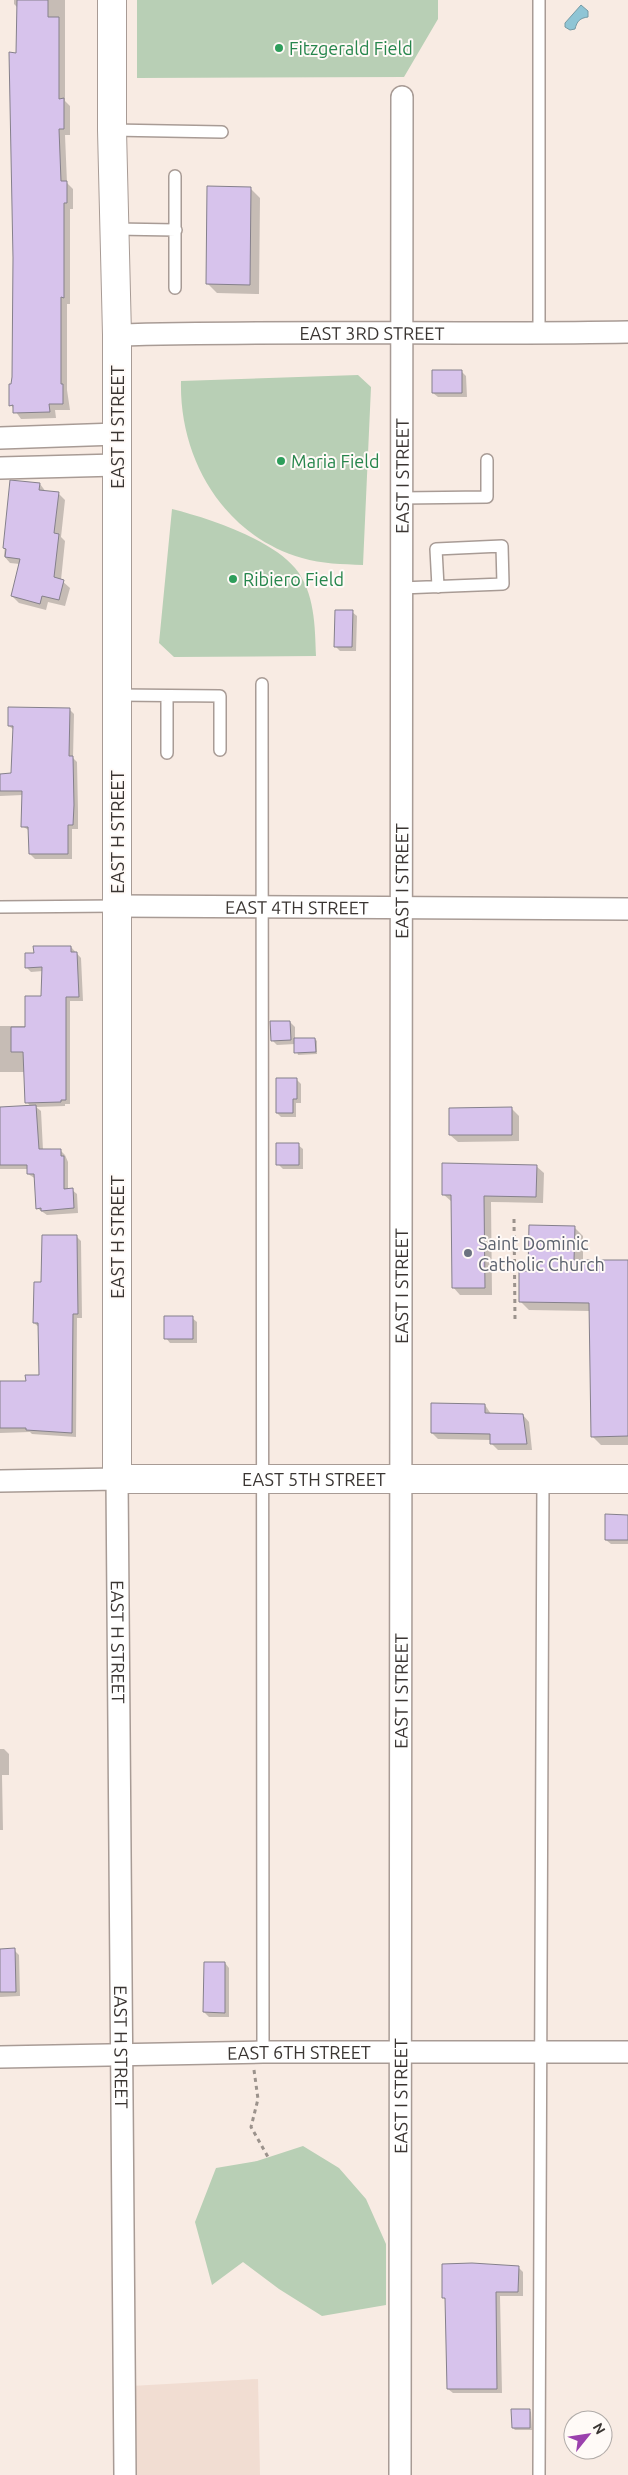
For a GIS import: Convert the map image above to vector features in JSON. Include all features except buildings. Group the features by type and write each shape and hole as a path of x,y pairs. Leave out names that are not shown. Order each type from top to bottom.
{"street":[{"name":"EAST H STREET","path":"112,0 112,130 117,335 117,1479 125,2475"},
{"name":"EAST I STREET","path":"400,2475 403,908 401,588 402,97"},
{"name":"EAST 3RD STREET","path":"117,335 226,332 539,334 628,332"},
{"path":"0,438 117,434"},
{"path":"0,468 117,466"},
{"name":"EAST 4TH STREET","path":"117,906 628,909"},
{"name":"EAST 5TH STREET","path":"0,1481 117,1479 628,1479"},
{"name":"EAST 6TH STREET","path":"0,2057 257,2052 628,2052"}],"lane":[{"path":"539,0 539,334"},
{"path":"112,130 222,132"},
{"path":"175,288 176,176"},
{"path":"114,229 176,230"},
{"path":"401,498 487,497 487,460"},
{"path":"401,588 438,587 504,584 502,546 436,549 438,587"},
{"path":"257,2052 262,1479 262,684"},
{"path":"118,695 220,696 220,750"},
{"path":"167,696 167,753"},
{"path":"0,907 117,906"},
{"path":"539,2475 543,1479"}],"path":[{"path":"514,1220 514,1319"},
{"path":"257,2052 258,2099 251,2127 268,2157"}],"shaded area":[{"path":"258,2379 260,2475 132,2475 131,2386"}],"green space":[{"name":"Fitzgerald Field","path":"137,0 438,0 438,19 404,77 137,78"},
{"name":"Maria Field","path":"358,375 371,387 363,565 332,563 302,558 274,547 250,532 229,513 212,491 198,465 188,438 182,410 181,381"},
{"name":"Ribiero Field","path":"172,509 220,524 255,539 271,548 295,568 307,588 313,610 316,656 174,657 159,643"},
{"path":"303,2146 339,2168 366,2199 386,2244 386,2305 322,2316 279,2289 243,2262 212,2285 195,2222 216,2168 257,2161"}],"water":[{"path":"581,5 588,11 588,17 581,19 575,29 570,30 565,27 565,23"}],"place":[{"name":"Fitzgerald Field","path":"279,48"},
{"name":"Maria Field","path":"281,461"},
{"name":"Ribiero Field","path":"233,579"},
{"name":"Saint Dominic Catholic Church","path":"468,1253"}]}
